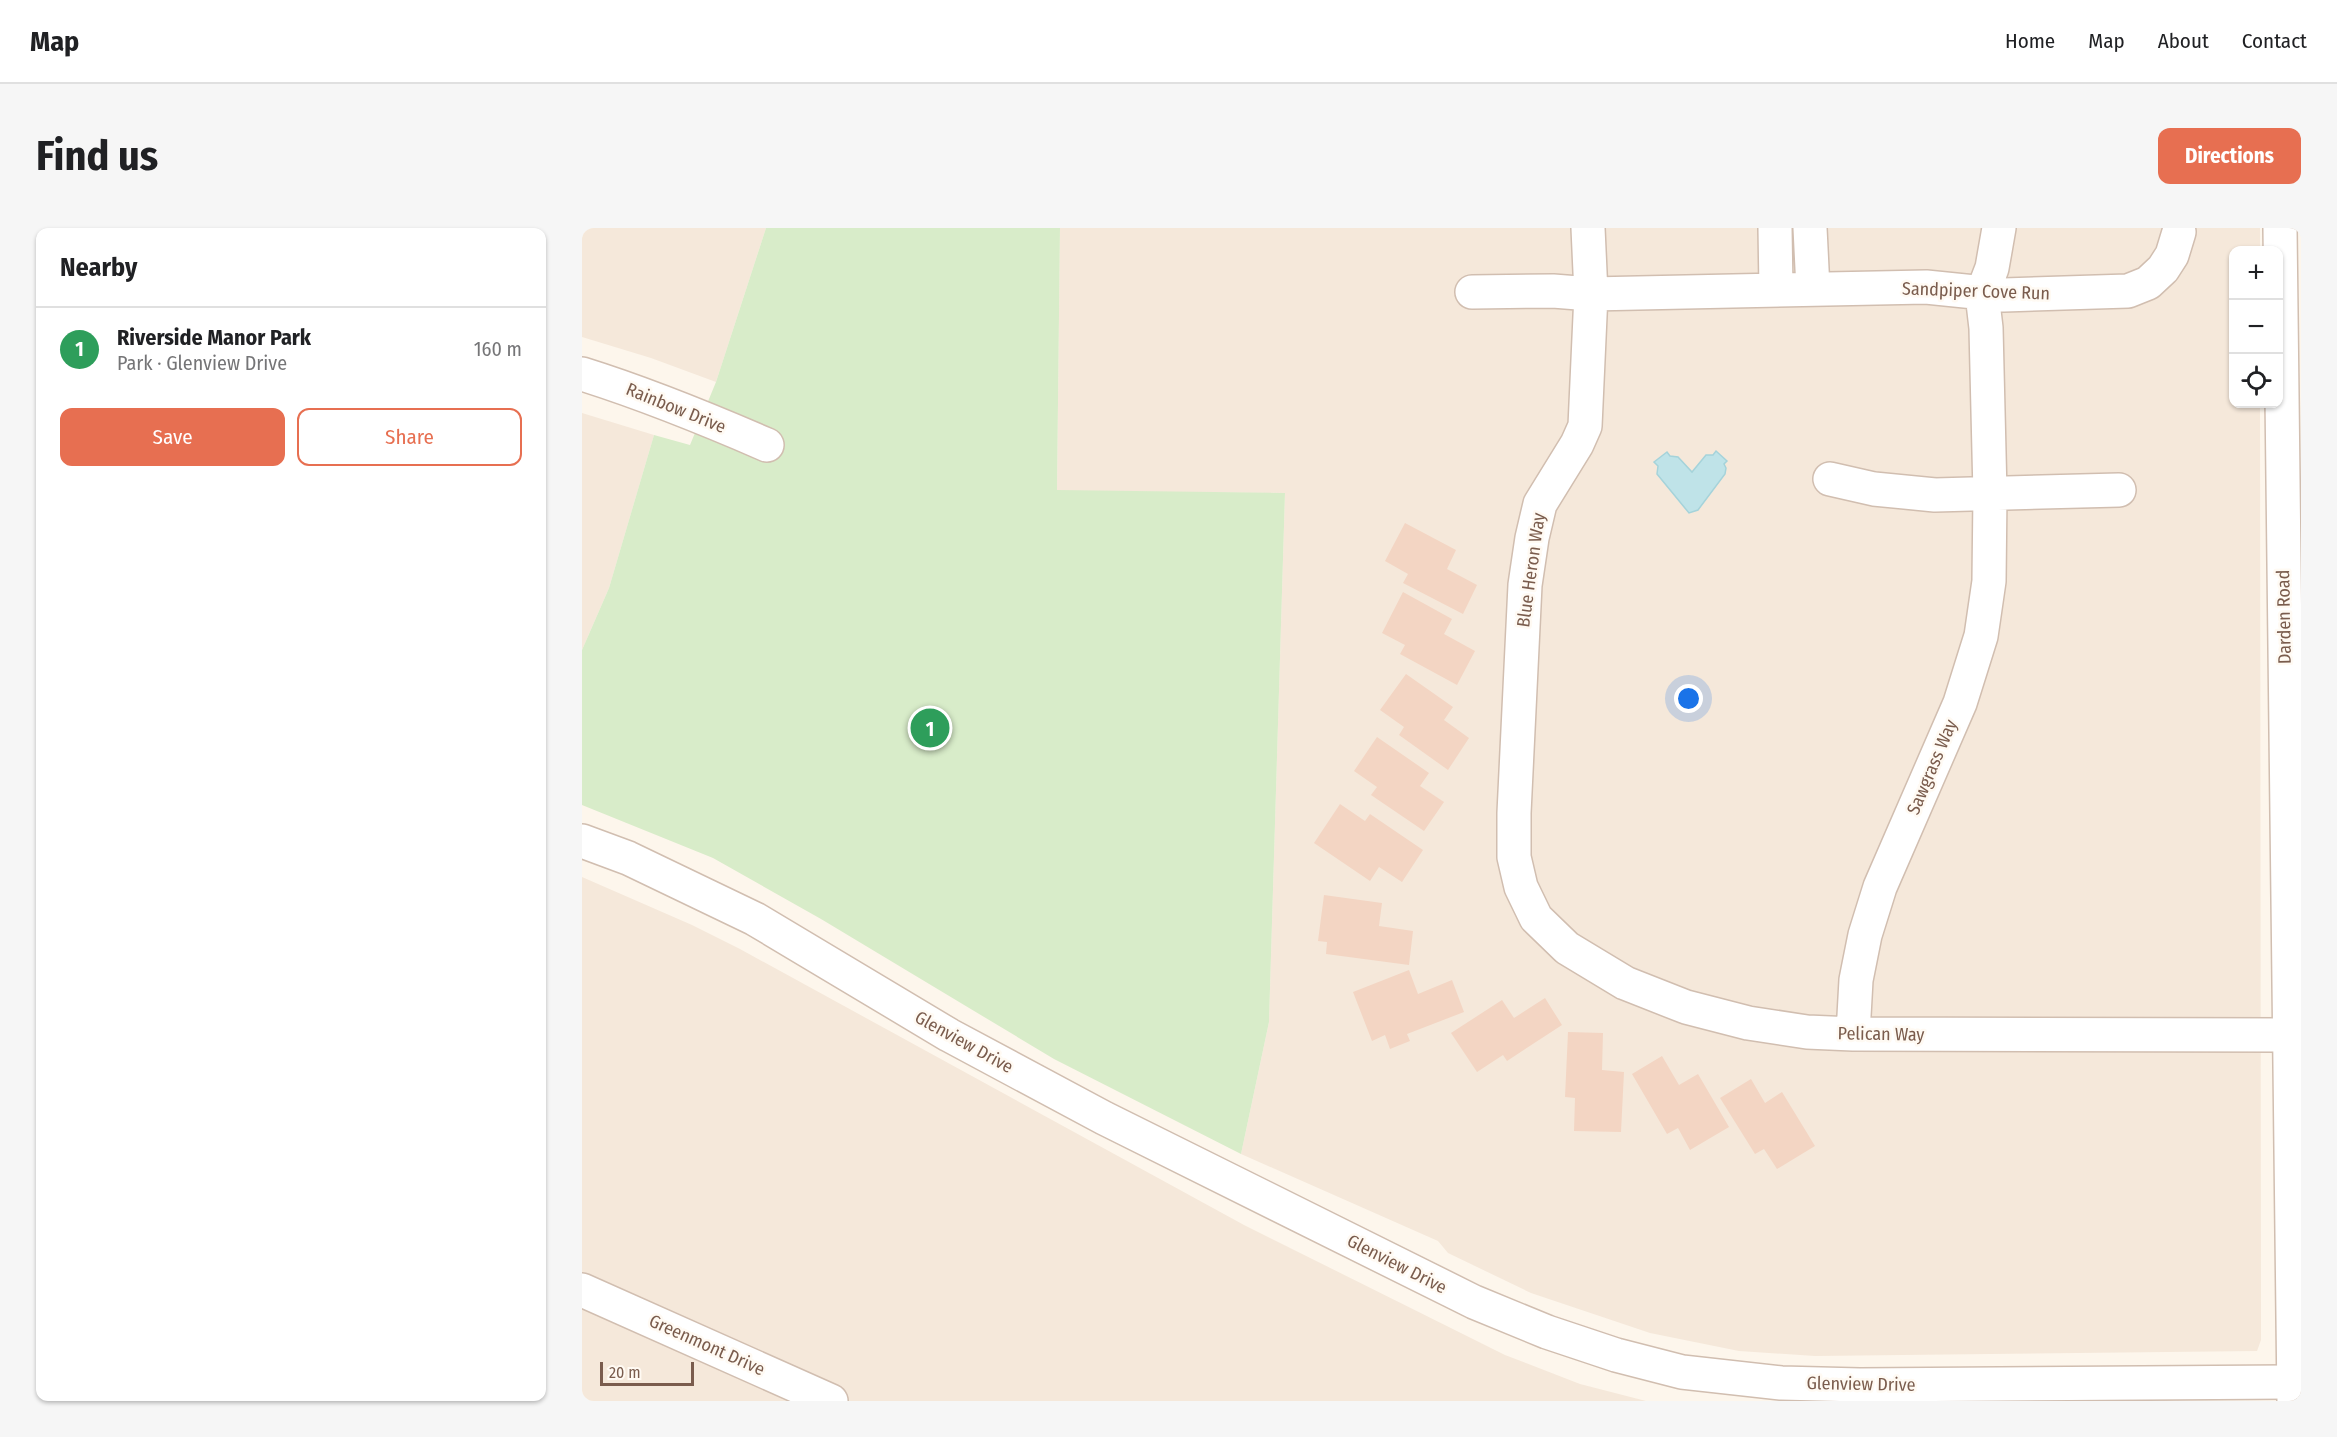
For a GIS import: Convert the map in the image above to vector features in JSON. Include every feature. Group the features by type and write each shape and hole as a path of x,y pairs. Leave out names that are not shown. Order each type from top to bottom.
{"street":[{"name":"Blue Heron Way","path":"1521,887 1514,857 1514,813 1526,585 1532,538 1540,504 1577,444 1585,426 1591,294 1588,228"},
{"path":"1775,228 1776,289"},
{"path":"1810,228 1812,289"},
{"name":"Sawgrass Way","path":"1853,1034 1856,980 1865,934 1880,887 1960,703 1981,636 1989,581 1990,494 1986,328 1982,294 1992,268 1999,228"},
{"name":"Darden Road","path":"2280,228 2294,796 2290,1035 2294,1391"},
{"name":"Sandpiper Cove Run","path":"1472,292 1553,291 1591,294 1926,288 2004,295 2128,291 2148,283 2163,269 2172,255 2179,232"},
{"name":"Rainbow Drive","path":"582,374 697,414 768,446"},
{"path":"1830,479 1874,489 1935,495 2119,490"},
{"name":"Glenview Drive","path":"582,841 628,858 755,920 949,1035 1104,1118 1474,1302 1547,1332 1616,1355 1683,1372 1780,1392 1860,1385 2294,1391"},
{"name":"Pelican Way","path":"1521,887 1536,918 1567,948 1625,983 1686,1006 1748,1023 1807,1032 1853,1034 2290,1035"},
{"name":"Greenmont Drive","path":"582,1290 831,1401"}],"shaded area":[{"path":"582,228 766,228 716,382 651,358 582,337"},
{"path":"1060,228 2260,228 2260,246 2229,246 2229,408 2260,408 2261,1340 2257,1351 1815,1356 1739,1351 1650,1333 1531,1293 1448,1253 1438,1241 1241,1154 1269,1022 1285,493 1057,491"},
{"path":"582,413 654,435 609,588 582,650"},
{"path":"582,877 692,925 740,949 1244,1225 1505,1355 1580,1384 1646,1401 582,1401"}],"green space":[{"path":"766,228 1060,228 1057,490 1285,493 1269,1022 1241,1154 1054,1059 821,919 713,858 582,805 582,650 609,588 654,435 690,445 716,382"}],"water":[{"path":"1716,451 1727,461 1724,464 1725,474 1698,510 1689,513 1657,474 1658,466 1654,462 1667,452 1670,456 1678,457 1692,472 1706,455 1713,455"}],"building":[{"path":"1405,523 1456,550 1447,569 1477,585 1463,614 1403,583 1408,574 1385,561"},
{"path":"1403,592 1452,619 1444,634 1475,651 1457,685 1400,654 1405,645 1382,633"},
{"path":"1406,674 1453,707 1444,720 1469,738 1448,770 1399,735 1404,727 1380,710"},
{"path":"1377,737 1429,773 1420,786 1444,802 1424,831 1371,795 1377,787 1354,771"},
{"path":"1340,804 1365,821 1370,814 1423,850 1402,882 1379,867 1370,881 1314,843"},
{"path":"1324,895 1382,903 1379,926 1413,931 1409,965 1326,954 1327,942 1318,941"},
{"path":"1409,970 1418,994 1452,980 1464,1012 1407,1034 1410,1041 1390,1049 1385,1035 1372,1041 1353,992"},
{"path":"1545,998 1562,1025 1507,1061 1503,1055 1477,1072 1451,1033 1502,1000 1514,1018"},
{"path":"1568,1032 1603,1033 1602,1070 1624,1072 1621,1132 1574,1131 1575,1098 1565,1097"},
{"path":"1662,1056 1679,1085 1698,1074 1729,1127 1690,1150 1678,1128 1667,1134 1632,1074"},
{"path":"1751,1079 1765,1103 1782,1092 1815,1146 1777,1169 1764,1149 1755,1154 1720,1098"}],"place":[{"name":"Riverside Manor Park","path":"930,728"}]}
